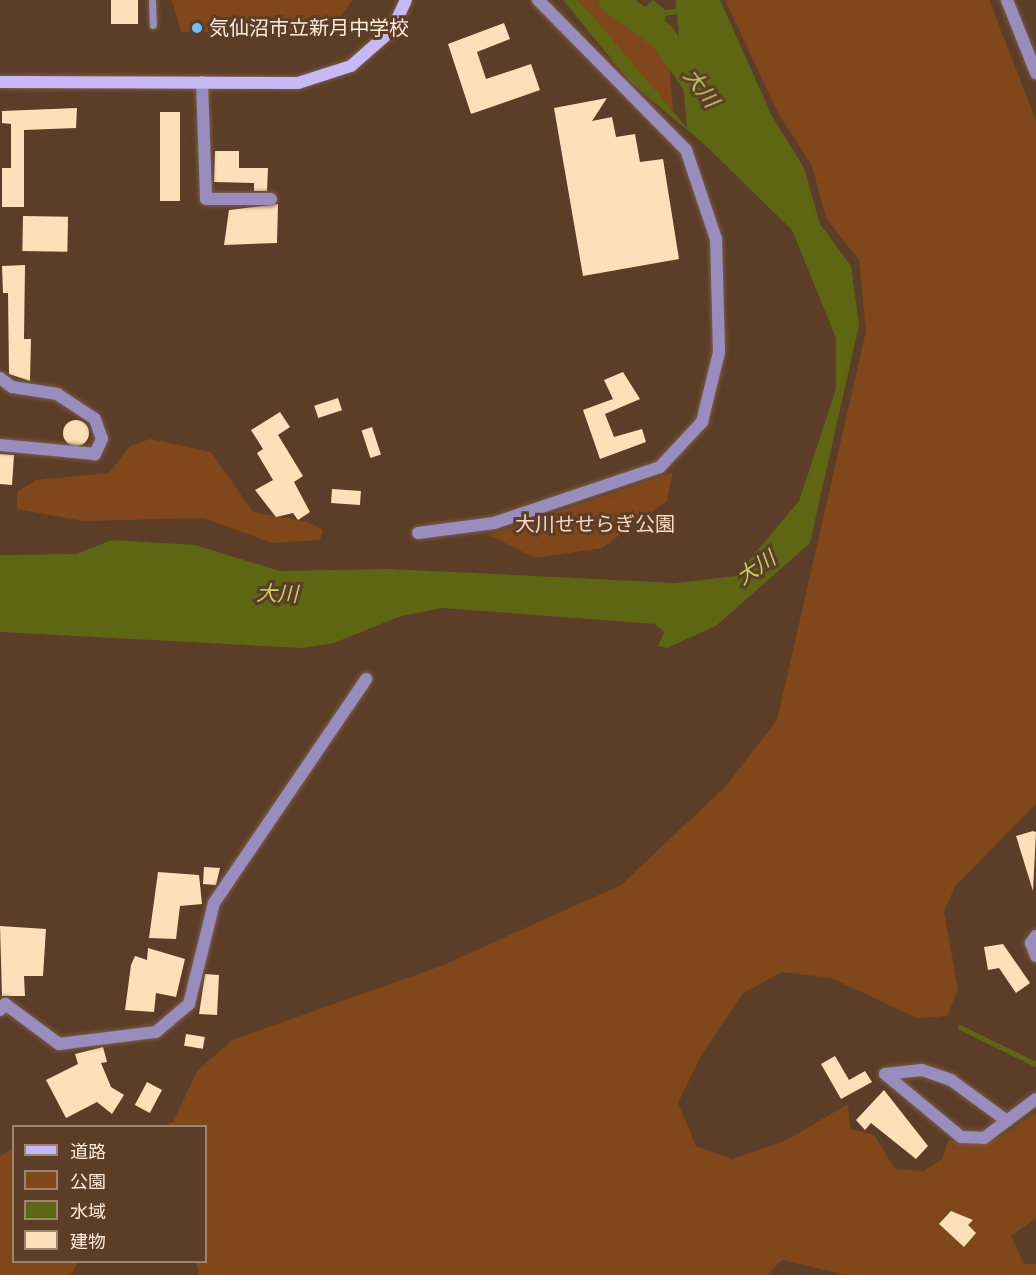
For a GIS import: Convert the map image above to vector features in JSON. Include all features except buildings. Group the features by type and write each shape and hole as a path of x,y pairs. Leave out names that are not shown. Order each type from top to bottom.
{"street":[{"path":"0,82 298,83 351,66 392,30 406,0"},
{"path":"418,533 494,523 660,467 702,422 716,362 716,239 686,150 538,0"},
{"path":"1008,0 1036,74"},
{"path":"202,82 206,199 271,199"},
{"path":"0,378 12,387 57,394 95,419 102,439 95,454 0,445"},
{"path":"0,1010 5,1004 59,1044 156,1032 189,1004 214,903 366,679"},
{"path":"1036,936 1031,943 1036,956"},
{"path":"1007,1121 951,1080 922,1070 885,1074 961,1137 984,1138 1007,1121 1036,1099"}],"lane":[{"path":"152,0 153,25"}],"green space":[{"path":"172,0 353,0 328,32 181,32"},
{"path":"577,0 597,0 631,19 666,27 673,110 652,93"},
{"path":"725,0 989,0 1036,120 1036,804 955,886 944,912 958,990 947,1016 917,1018 831,978 782,972 743,993 702,1054 678,1103 696,1146 732,1159 785,1141 848,1104 850,1129 874,1135 895,1169 924,1171 942,1159 948,1141 1002,1136 1036,1112 1036,1218 1011,1236 1024,1264 1036,1264 1036,1275 846,1275 782,1260 767,1275 199,1275 196,1263 207,1263 207,1125 166,1125 173,1122 197,1071 232,1040 441,966 621,885 725,787 777,720 866,331 859,260 826,218 812,166 777,111"},
{"path":"150,439 211,452 253,512 308,522 323,530 320,540 272,543 204,518 83,521 17,509 17,492 36,480 109,473 130,446"},
{"name":"大川せせらぎ公園","path":"673,472 667,501 602,548 535,558 489,535"},
{"path":"12,1149 12,1263 77,1263 71,1275 0,1275 0,1156"}],"water":[{"path":"563,0 577,0 590,13 687,128 677,14 665,16 666,27 631,19 597,0 627,0 643,9 653,0 665,10 676,9 676,0 720,0 772,116 804,168 820,224 851,266 859,325 810,543 716,626 667,648 658,646 664,632 655,624 442,608 401,616 334,643 301,648 0,632 0,555 76,554 112,540 195,545 280,571 390,569 676,583 736,576 799,501 836,389 836,338 792,230 704,144 630,82"}],"waterway":[{"name":"大川","path":"612,0 661,35 705,96"},
{"path":"960,1027 1036,1064"}],"place":[{"name":"気仙沼市立新月中学校","path":"197,28"}]}
